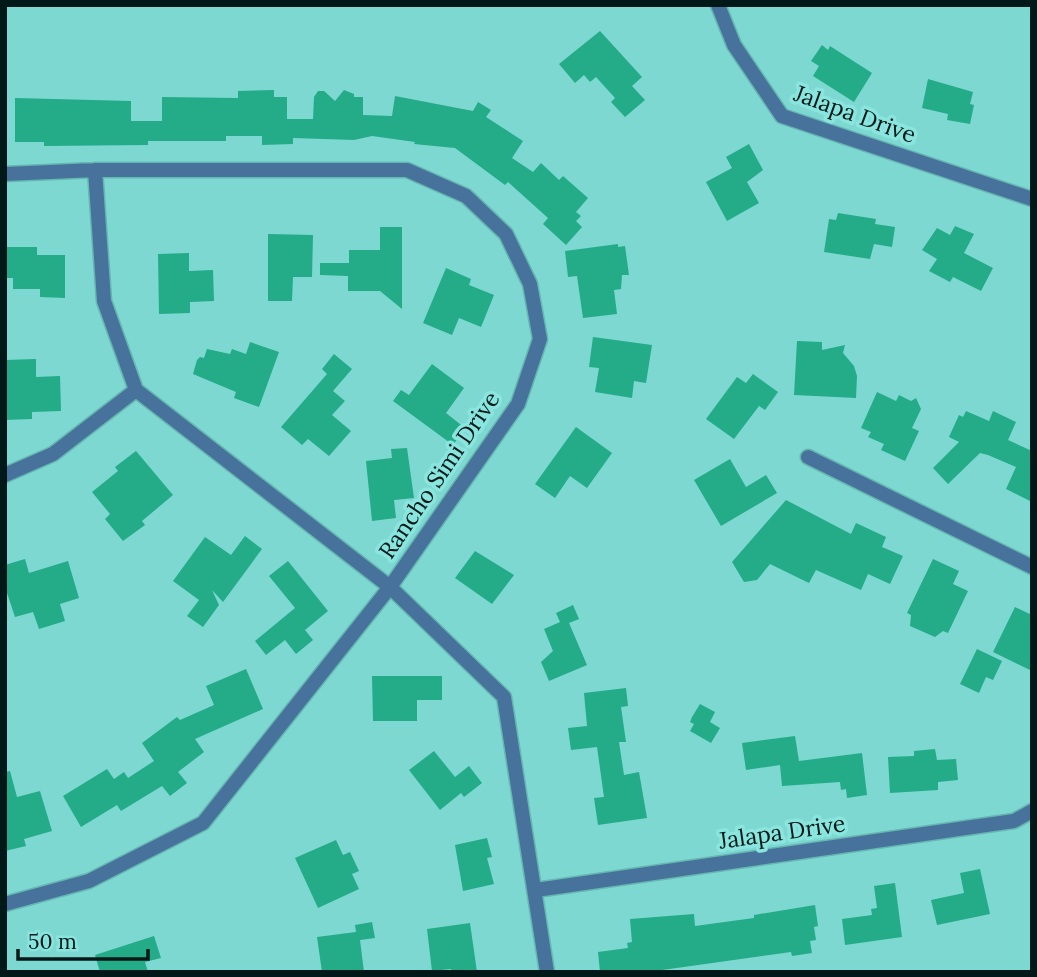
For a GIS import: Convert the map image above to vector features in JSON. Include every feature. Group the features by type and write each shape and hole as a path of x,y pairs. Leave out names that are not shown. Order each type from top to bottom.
{"street":[{"name":"Jalapa Drive","path":"718,5 734,45 782,116 1032,199"},
{"name":"Rancho Simi Drive","path":"5,174 95,170 407,170 466,196 506,234 530,284 540,339 518,404 390,587 203,823 89,881 5,904"},
{"path":"95,170 104,301 136,390 390,587 504,697 547,972"},
{"path":"5,475 53,454 136,390"},
{"path":"808,457 1032,567"},
{"name":"Jalapa Drive","path":"536,890 1014,821 1032,811"}],"building":[{"path":"600,31 642,77 632,86 645,100 625,117 611,102 615,98 596,77 590,82 584,75 575,83 559,64"},
{"path":"822,45 828,50 830,46 872,73 854,102 813,76 819,66 811,61"},
{"path":"928,79 973,92 970,104 974,105 970,124 947,120 948,114 922,108"},
{"path":"274,90 274,97 287,97 287,119 313,119 314,97 318,91 324,91 335,101 344,90 354,94 354,97 363,97 363,115 392,116 395,96 473,111 478,102 491,110 486,117 523,141 512,158 533,172 541,163 559,180 563,176 588,198 576,212 581,216 576,221 582,227 566,245 543,224 548,218 508,182 505,185 455,148 414,144 415,142 372,136 354,140 293,138 293,144 262,145 262,136 226,136 226,141 148,141 148,145 44,146 44,142 15,142 15,98 131,101 131,121 162,121 162,97 238,98 238,91"},
{"path":"749,144 763,170 747,182 759,203 727,221 706,182 732,168 726,157"},
{"path":"838,213 876,219 875,224 895,227 892,247 874,244 870,259 824,252 829,219 836,220"},
{"path":"955,226 974,234 964,253 993,268 981,291 953,277 950,282 929,271 937,259 922,250 937,228 950,235"},
{"path":"380,227 402,227 402,309 380,291 348,291 348,276 320,275 320,263 349,263 349,250 380,250"},
{"path":"268,234 313,235 312,277 293,277 292,301 268,301"},
{"path":"618,244 618,247 625,246 629,275 622,275 621,289 614,290 617,314 583,318 577,276 568,277 565,251"},
{"path":"5,247 37,247 37,255 65,255 65,298 40,297 40,289 13,289 13,278 5,278"},
{"path":"189,253 189,271 213,270 214,301 190,302 190,313 159,314 158,254"},
{"path":"446,268 471,279 469,285 494,295 481,327 459,318 452,335 423,323"},
{"path":"593,337 652,345 646,383 634,381 632,398 595,392 599,368 589,367"},
{"path":"797,341 822,342 822,350 845,345 843,353 854,366 857,376 856,398 794,395"},
{"path":"250,342 279,352 259,407 234,398 236,392 193,374 197,360 204,358 207,349 230,354 232,349 246,354"},
{"path":"334,354 352,369 333,391 345,401 332,415 351,431 329,456 308,439 302,445 281,427 327,374 322,369"},
{"path":"36,359 36,377 60,376 61,411 32,412 32,419 5,420 5,360"},
{"path":"432,364 464,388 446,413 465,428 453,445 393,401 401,390 409,395"},
{"path":"753,374 778,392 765,410 759,406 734,439 706,419 737,377 746,383"},
{"path":"877,392 896,401 899,395 911,401 916,398 921,409 912,428 919,431 905,461 881,450 884,444 868,437 871,432 861,428"},
{"path":"966,411 989,421 993,411 1016,422 1008,440 1032,451 1032,502 1006,489 1016,467 988,455 980,453 948,484 933,468 959,442 949,437 959,415 963,417"},
{"path":"576,427 612,453 587,488 570,476 555,498 535,484"},
{"path":"407,448 414,498 394,500 396,518 372,521 366,461 392,458 391,449"},
{"path":"136,451 173,495 142,521 145,525 123,541 105,519 110,514 92,492 118,471 115,467"},
{"path":"730,459 746,487 766,475 777,493 721,526 694,480"},
{"path":"786,500 851,534 856,523 886,537 882,547 903,556 890,584 868,574 861,590 816,570 809,583 770,564 757,580 744,582 732,562"},
{"path":"245,536 262,549 223,602 212,590 219,605 203,627 187,616 199,600 173,581 205,537 231,555"},
{"path":"475,551 514,575 492,604 455,578"},
{"path":"25,559 29,573 68,561 79,598 60,604 65,621 39,629 33,612 15,617 5,587 5,565"},
{"path":"933,559 959,571 953,584 968,591 948,633 943,631 935,637 910,626 911,615 907,613"},
{"path":"288,561 328,611 305,630 313,640 296,654 285,640 266,655 255,641 295,608 269,576"},
{"path":"573,605 579,619 569,623 587,665 549,681 541,662 553,651 544,629 560,622 556,613"},
{"path":"1015,607 1032,615 1032,671 993,652"},
{"path":"977,649 1002,661 993,680 986,677 979,693 960,684"},
{"path":"246,669 263,709 195,739 204,752 178,772 187,783 170,796 162,786 121,811 117,805 81,827 63,796 107,769 114,779 124,772 128,778 154,761 142,743 177,717 180,720 214,705 206,686"},
{"path":"372,676 442,676 442,700 417,700 417,721 373,721"},
{"path":"626,688 628,706 621,707 626,742 619,742 624,775 639,772 647,818 598,825 594,798 604,797 597,747 571,750 568,728 587,726 584,693"},
{"path":"700,704 715,712 710,722 720,728 711,743 690,731 694,724 690,722"},
{"path":"795,736 799,761 862,753 867,795 847,798 846,789 841,790 840,782 782,786 780,765 746,770 742,743"},
{"path":"935,749 937,760 956,759 958,780 938,782 938,790 890,793 888,757 914,756 914,751"},
{"path":"434,751 455,777 469,766 482,783 464,797 461,793 440,810 409,770"},
{"path":"10,771 17,797 40,791 52,831 24,839 26,846 5,851 5,772"},
{"path":"487,838 492,857 487,858 494,884 463,891 455,845"},
{"path":"336,840 343,855 350,852 359,871 352,874 359,889 318,908 295,858"},
{"path":"980,869 990,914 937,925 931,900 964,893 960,873"},
{"path":"895,883 902,937 845,945 842,919 872,915 871,909 877,908 874,886"},
{"path":"815,905 818,926 814,927 816,940 810,941 812,953 792,956 791,952 648,972 600,972 598,952 628,948 627,943 632,942 630,919 694,914 695,926 754,918 754,915"},
{"path":"372,922 375,938 360,940 364,972 322,972 317,937 356,932 355,925"},
{"path":"470,923 477,972 452,972 451,969 432,971 427,929"},
{"path":"154,936 161,958 145,962 148,972 100,972 95,955"}]}
